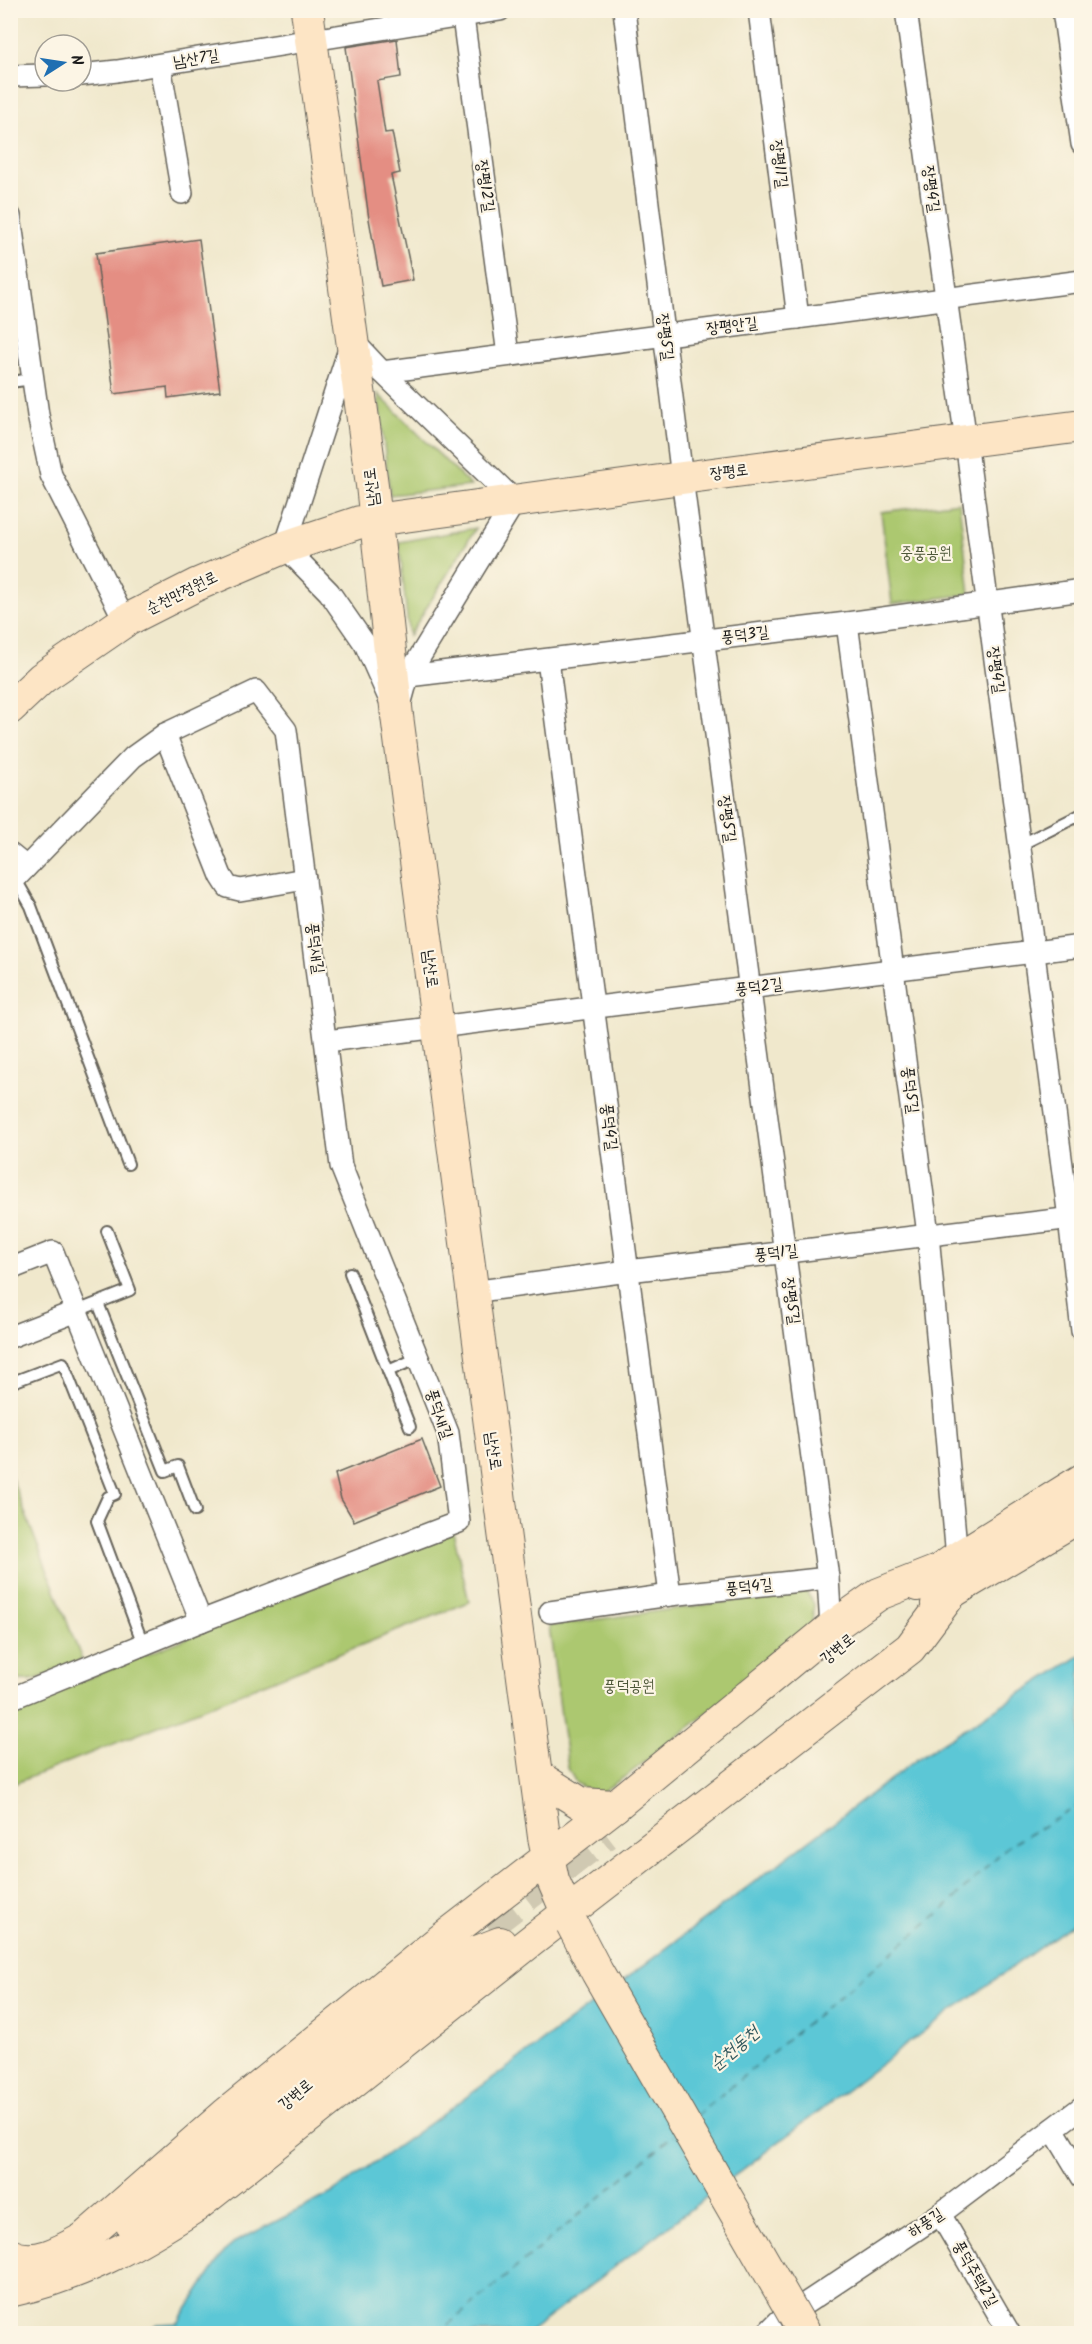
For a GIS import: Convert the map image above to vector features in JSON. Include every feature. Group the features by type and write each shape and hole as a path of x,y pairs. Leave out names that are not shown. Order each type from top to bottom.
{"main road":[{"name":"남산로","path":"308,10 376,519 397,716 437,1029 537,1776 553,1880 597,1972 805,2334"},
{"name":"장평로","path":"376,519 1082,426"},
{"name":"순천만정원로","path":"10,708 42,678 72,655 125,621 196,585 285,547 335,529 376,519"},
{"name":"강변로","path":"613,1831 948,1574 1082,1480"},
{"name":"강변로","path":"948,1574 1082,1515"},
{"path":"10,2291 41,2284 63,2264 83,2239 234,2107 437,1943 549,1858 613,1831 831,1628 879,1594 948,1574"},
{"path":"10,2255 63,2264 141,2241 196,2206 570,1919 910,1648 948,1574"},
{"path":"537,1776 582,1804 613,1831"},
{"name":"강변로","path":"63,2264 122,2233 268,2119 384,2021 494,1934"}],"street":[{"name":"남산7길","path":"93,73 160,65 500,10"},
{"name":"장평5길","path":"624,10 682,478 828,1578 831,1628"},
{"name":"장평11길","path":"759,10 798,318"},
{"name":"장평4길","path":"906,10 1034,952 1075,1218 1082,1331"},
{"path":"1063,10 1082,144"},
{"name":"장평12길","path":"463,16 508,355"},
{"path":"160,65 182,193"},
{"path":"10,76 33,75"},
{"path":"10,216 38,415 51,475 125,621"},
{"name":"장평안길","path":"382,372 1082,281"},
{"path":"352,340 515,501 408,676 397,716 365,644 329,592 285,547 352,340"},
{"name":"풍덕3길","path":"408,676 848,623 1082,590"},
{"name":"풍덕5길","path":"848,623 928,1234 948,1574"},
{"name":"풍덕4길","path":"548,660 670,1595"},
{"name":"풍덕새길","path":"11,1698 201,1620 459,1522 448,1433 341,1166 286,730 256,691 165,734 133,757 15,871"},
{"path":"165,734 221,876 228,887 240,890 306,879"},
{"name":"풍덕2길","path":"327,1041 437,1029 1082,946"},
{"name":"풍덕1길","path":"472,1292 928,1234 1075,1218"},
{"path":"10,1269 53,1252 201,1620"},
{"path":"10,1337 77,1311"},
{"name":"풍덕4길","path":"550,1612 670,1595 828,1578"},
{"name":"하풍길","path":"766,2334 779,2321 940,2214 1082,2107"},
{"path":"1053,2129 1082,2177"},
{"name":"풍덕주택2길","path":"940,2214 1010,2334"}],"lane":[{"path":"10,382 33,379"},
{"path":"1020,845 1082,814"},
{"path":"15,871 31,906 128,1164"},
{"path":"77,1311 130,1290 107,1231"},
{"path":"350,1273 410,1427"},
{"path":"98,1303 165,1471 178,1466 195,1510"},
{"path":"388,1371 418,1358"},
{"path":"10,1383 63,1363 114,1494 108,1497 97,1521 143,1644"}],"green space":[{"path":"378,394 471,486 390,495"},
{"name":"중풍공원","path":"959,502 970,594 892,604 881,512"},
{"path":"476,528 409,636 399,542"},
{"path":"10,1474 82,1660 47,1675 28,1680 10,1678"},
{"path":"453,1531 469,1602 11,1785 11,1709"},
{"name":"풍덕공원","path":"806,1591 814,1604 811,1632 629,1774 597,1795 576,1783 568,1768 549,1626"}],"water":[{"name":"순천동천","path":"1081,1655 1081,1918 944,2016 528,2333 140,2334 158,2324 178,2323 225,2251 237,2241 332,2193 518,2060 920,1757"}],"building":[{"path":"397,39 401,77 377,81 385,133 392,132 400,173 391,175 413,280 381,286 369,219 346,47"},
{"path":"199,239 220,391 168,398 167,387 114,394 96,253"},
{"path":"422,1439 440,1486 354,1521 341,1499 335,1474"}],"ferry route":[{"path":"696,2116 946,1907 1007,1847 1082,1804"},
{"path":"437,2334 674,2135"}],"tunnel":[{"path":"487,1926 606,1834"}]}
